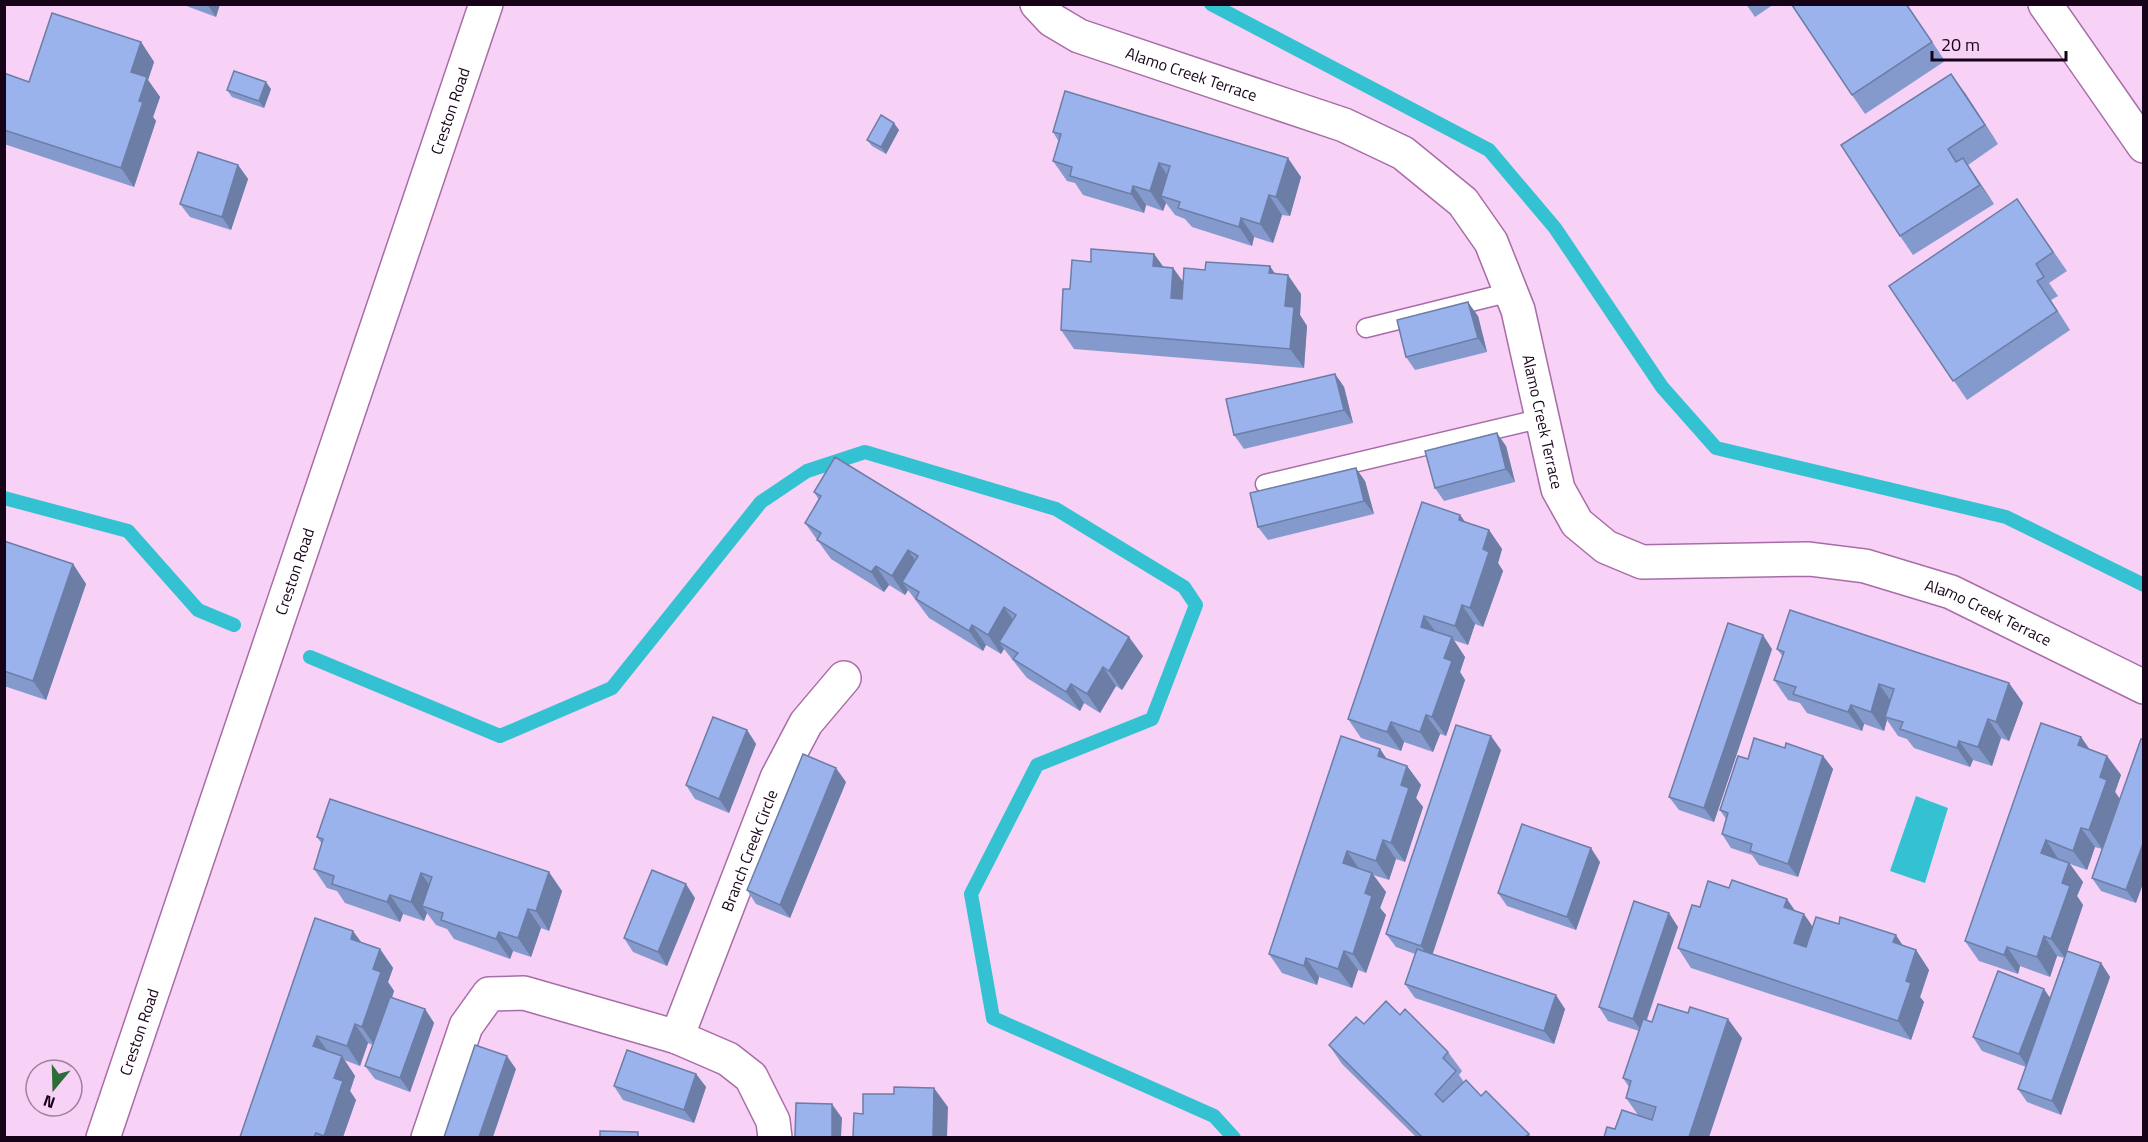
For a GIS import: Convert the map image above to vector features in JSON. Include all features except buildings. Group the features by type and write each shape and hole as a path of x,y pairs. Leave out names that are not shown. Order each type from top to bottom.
{"street":[{"name":"Creston Road","path":"103,1137 486,4"},
{"name":"Alamo Creek Terrace","path":"1037,4 1052,20 1079,36 1344,125 1403,153 1463,202 1491,242 1518,310 1558,489 1577,523 1606,547 1642,562 1809,559 1865,566 1951,592 2144,687"},
{"path":"2045,4 2144,146"},
{"name":"Branch Creek Circle","path":"677,1037 777,778 806,723 844,678"},
{"path":"428,1137 466,1026 489,994 524,993 677,1037 728,1059 751,1077 773,1121 775,1137"}],"lane":[{"path":"1366,328 1511,292"},
{"path":"1265,484 1543,418"}],"water":[{"path":"1916,796 1948,808 1925,883 1890,871"}],"waterway":[{"path":"1211,4 1489,150 1555,228 1662,387 1716,448 2006,517 2144,585"},
{"path":"310,657 500,736 612,688 761,502 807,471 865,452 1056,509 1184,587 1196,605 1152,719 1037,765 971,894 993,1018 1214,1116 1234,1138"},
{"path":"4,498 128,531 198,610 234,625"}]}
